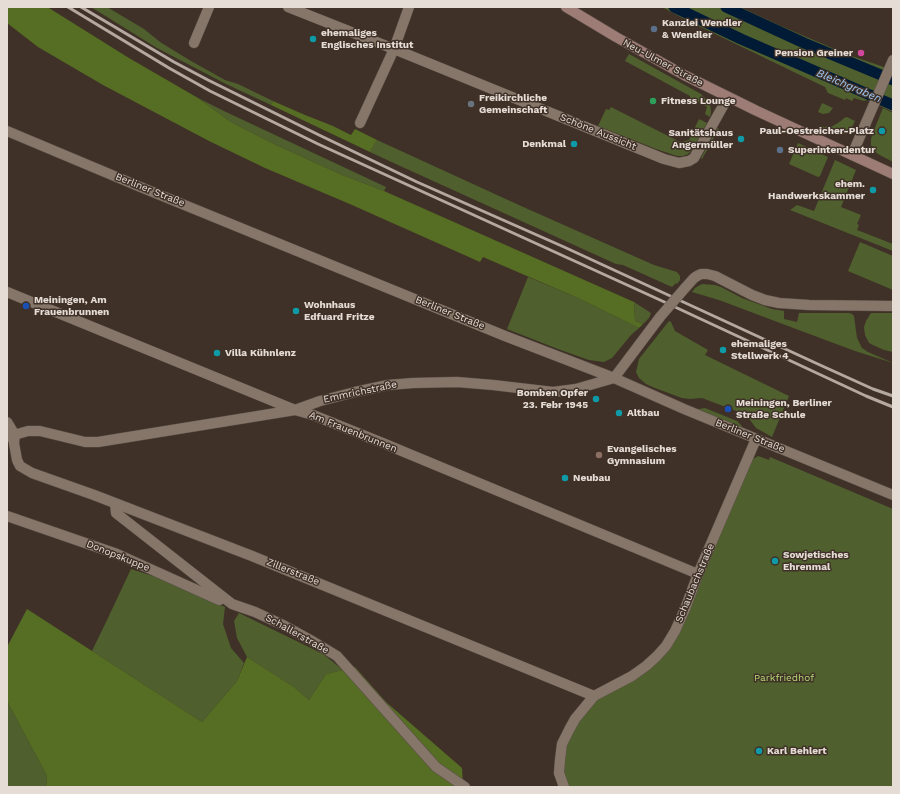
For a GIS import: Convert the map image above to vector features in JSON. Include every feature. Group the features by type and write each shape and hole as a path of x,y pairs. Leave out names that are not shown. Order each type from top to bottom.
{"main road":[{"name":"Neu-Ulmer Straße","path":"566,7 684,75 893,174"}],"street":[{"path":"194,43 209,7"},
{"name":"Schöne Aussicht","path":"288,7 664,159 679,163 689,161 694,158 728,97"},
{"path":"360,123 394,49 409,7"},
{"path":"852,155 892,63"},
{"name":"Berliner Straße","path":"7,131 506,336 614,378 651,396 893,495"},
{"path":"614,378 660,317 685,288 701,274 715,276 752,295 779,303 809,305 893,306"},
{"name":"Am Frauenbrunnen","path":"7,292 295,410 313,415 378,441 698,574"},
{"name":"Emmrichstraße","path":"11,436 28,431 40,431 85,442 98,442 295,410 320,401 388,385 457,382 553,392 576,389 614,378"},
{"path":"7,422 11,436"},
{"name":"Zillerstraße","path":"11,436 14,443 16,460 20,466 32,473 115,503 252,556 594,696"},
{"name":"Schaubachstraße","path":"594,696 632,676 646,666 666,646 685,609 698,574 756,439"},
{"name":"Schallerstraße","path":"115,503 116,513 232,604 255,612 283,625 312,640 337,656 436,766 464,787"},
{"name":"Donopskuppe","path":"7,516 117,554 219,600 226,599"},
{"path":"564,787 559,773 562,744 575,719 594,696"}],"green space":[{"path":"7,7 49,8 129,58 198,98 231,122 274,144 634,302 635,321 643,324 639,328 580,299 483,257 480,262 265,168 209,141 103,85 38,47 7,23"},
{"path":"91,7 107,7 144,29 160,42 191,61 225,80 238,84 273,101 271,105 226,84 157,48"},
{"path":"662,7 740,7 846,54 893,71 893,112 867,100 864,101 854,98 852,101 846,98 845,100 828,93 825,87"},
{"path":"629,54 701,94 710,104 710,117 705,114 707,107 690,98 690,96 625,61"},
{"path":"198,98 386,187 384,191 340,174 274,144 231,122"},
{"path":"273,101 351,135 355,129 377,140 370,152 271,105"},
{"path":"822,103 833,108 829,113 823,114 818,112"},
{"path":"611,107 682,142 689,140 699,119 707,123 692,150 683,156 677,156 598,126 606,109 609,110"},
{"name":"Paul-Oestreicher-Platz","path":"883,108 893,113 893,162 878,154 873,150 871,145 872,135"},
{"path":"847,117 855,121 851,129 845,134 837,134 821,127 833,126"},
{"path":"717,128 719,129 702,159 701,158"},
{"path":"377,140 654,265 677,272 680,276 680,280 672,287 623,265 616,264 370,152"},
{"path":"798,143 828,157 820,176 818,177 789,164"},
{"path":"835,160 856,170 841,207 861,215 857,224 859,225 857,230 893,244 893,251 790,210 797,205 814,211"},
{"path":"860,242 893,256 893,290 848,271"},
{"path":"528,277 580,299 639,328 631,335 612,358 604,362 589,360 507,329"},
{"path":"702,284 715,285 742,298 772,309 784,311 784,319 797,322 799,313 852,314 854,316 857,338 862,348 893,363 855,351 719,300 692,292 695,288"},
{"path":"634,302 651,313 649,318 643,324 635,321"},
{"path":"871,313 893,313 893,352 884,350 869,343 865,335 864,327"},
{"path":"669,321 671,322 675,331 708,350 705,355 789,396 772,437 756,428 750,420 739,412 702,398 682,398 646,384 639,378 636,372 639,359"},
{"path":"705,408 737,421 742,426 741,427 699,410"},
{"name":"Parkfriedhof","path":"758,456 769,460 770,457 893,509 893,787 568,787 564,773 566,743 575,725 597,700 635,678 657,663 672,645 753,459"},
{"path":"131,569 162,579 225,607 223,624 231,648 244,663 237,681 202,722 92,651"},
{"path":"27,609 202,722 237,681 247,657 294,687 309,700 326,674 355,667 386,702 462,768 463,787 46,787 47,776 7,701 7,647"},
{"path":"239,613 323,654 343,670 326,674 309,700 294,687 247,657 237,638 234,621"},
{"path":"7,701 47,776 46,787 7,787"}],"waterway":[{"name":"Bleichgraben","path":"674,7 741,39 893,105"},
{"path":"726,7 804,43 893,80"}],"railway":[{"path":"68,7 210,91 318,144 866,396 893,407"},
{"path":"81,7 174,62 208,80 417,182 564,247 873,389 893,396"}],"place":[{"name":"Kanzlei Wendler & Wendler","path":"654,29"},
{"name":"ehemaliges Englisches Institut","path":"313,39"},
{"name":"Pension Greiner","path":"861,53"},
{"name":"Fitness Lounge","path":"653,101"},
{"name":"Freikirchliche Gemeinschaft","path":"471,104"},
{"name":"Paul-Oestreicher-Platz","path":"882,131"},
{"name":"Sanitätshaus Angermüller","path":"741,139"},
{"name":"Denkmal","path":"574,144"},
{"name":"Superintendentur","path":"780,150"},
{"name":"ehem. Handwerkskammer","path":"873,190"},
{"name":"Meiningen, Am Frauenbrunnen","path":"26,306"},
{"name":"Wohnhaus Edfuard Fritze","path":"296,311"},
{"name":"ehemaliges Stellwerk 4","path":"723,350"},
{"name":"Villa Kühnlenz","path":"217,353"},
{"name":"Bomben Opfer 23. Febr 1945","path":"596,399"},
{"name":"Meiningen, Berliner Straße Schule","path":"728,409"},
{"name":"Altbau","path":"619,413"},
{"name":"Evangelisches Gymnasium","path":"599,455"},
{"name":"Neubau","path":"565,478"},
{"name":"Sowjetisches Ehrenmal","path":"775,561"},
{"name":"Karl Behlert","path":"759,751"}]}
